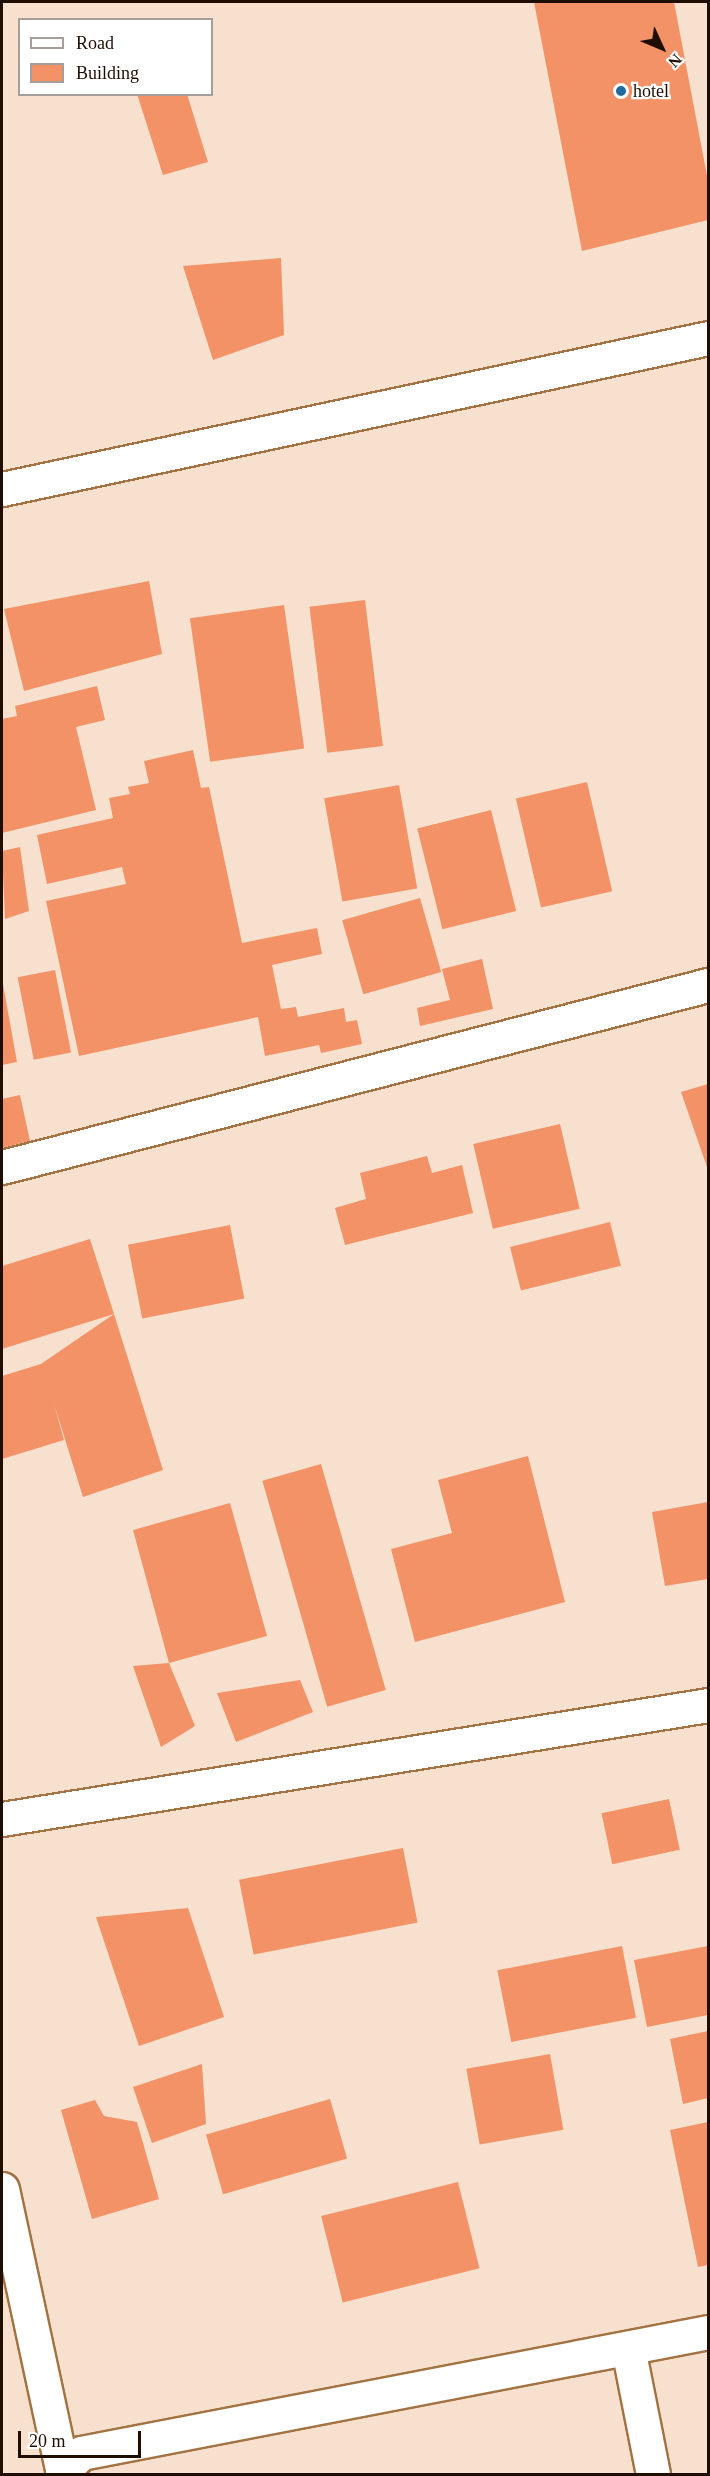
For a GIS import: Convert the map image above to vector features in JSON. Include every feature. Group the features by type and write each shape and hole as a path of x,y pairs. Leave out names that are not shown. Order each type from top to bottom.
{"street":[{"path":"2,489 708,338"},
{"path":"2,1167 708,985"},
{"path":"2,1819 708,1705"},
{"path":"2,2189 63,2474"},
{"path":"63,2474 81,2452 708,2332"},
{"path":"628,2348 653,2475"}],"building":[{"name":"hotel","path":"534,2 674,2 708,181 708,220 582,251"},
{"path":"138,96 188,96 208,162 163,175"},
{"path":"281,258 284,335 213,360 183,266"},
{"path":"149,581 162,654 24,691 4,609"},
{"path":"365,600 383,746 327,753 309,607"},
{"path":"284,605 304,749 210,762 190,618"},
{"path":"97,686 105,720 76,727 96,810 2,833 2,719 17,716 15,706"},
{"path":"193,750 201,788 209,787 242,943 317,928 322,954 272,965 281,1009 296,1007 298,1017 344,1008 346,1022 357,1020 362,1044 321,1053 319,1045 265,1056 258,1017 79,1056 46,901 126,884 122,867 47,884 37,835 113,818 109,798 130,794 128,787 149,783 144,761"},
{"path":"587,782 612,891 541,908 516,798"},
{"path":"399,785 417,888 342,902 324,798"},
{"path":"491,810 516,911 442,929 417,828"},
{"path":"20,847 29,911 5,919 2,851"},
{"path":"420,898 441,972 363,994 342,920"},
{"path":"482,959 493,1009 420,1026 417,1008 450,1000 442,969"},
{"path":"55,970 71,1052 34,1060 18,977"},
{"path":"2,985 17,1062 2,1065"},
{"path":"708,1084 708,1170 681,1092"},
{"path":"20,1095 30,1141 2,1148 2,1099"},
{"path":"560,1124 580,1209 493,1229 473,1144"},
{"path":"427,1156 432,1173 462,1165 473,1213 345,1245 335,1208 366,1199 360,1173"},
{"path":"610,1222 621,1266 521,1291 510,1247"},
{"path":"230,1225 244,1299 142,1318 128,1245"},
{"path":"90,1239 114,1314 2,1349 2,1266"},
{"path":"114,1314 163,1470 83,1497 54,1404 64,1440 2,1459 2,1376 41,1364"},
{"path":"528,1456 565,1602 415,1642 391,1549 452,1533 438,1480"},
{"path":"321,1464 386,1690 327,1707 262,1481"},
{"path":"708,1502 708,1579 665,1586 652,1512"},
{"path":"230,1503 267,1636 169,1663 133,1530"},
{"path":"169,1663 195,1726 161,1747 133,1666"},
{"path":"300,1680 313,1712 236,1742 217,1693"},
{"path":"669,1799 680,1850 612,1864 602,1813"},
{"path":"403,1848 418,1923 254,1954 239,1880"},
{"path":"188,1908 224,2017 139,2046 96,1917"},
{"path":"622,1946 636,2018 511,2042 497,1970"},
{"path":"708,1946 708,2015 647,2027 634,1960"},
{"path":"708,2031 708,2098 683,2104 670,2039"},
{"path":"550,2054 563,2130 480,2145 466,2069"},
{"path":"202,2064 206,2124 152,2143 133,2087"},
{"path":"330,2099 347,2159 223,2194 206,2135"},
{"path":"95,2100 104,2116 137,2122 159,2199 92,2219 61,2110"},
{"path":"708,2122 708,2265 698,2267 670,2130"},
{"path":"458,2182 480,2268 343,2302 321,2216"}],"place":[{"name":"hotel","path":"621,91"}]}
